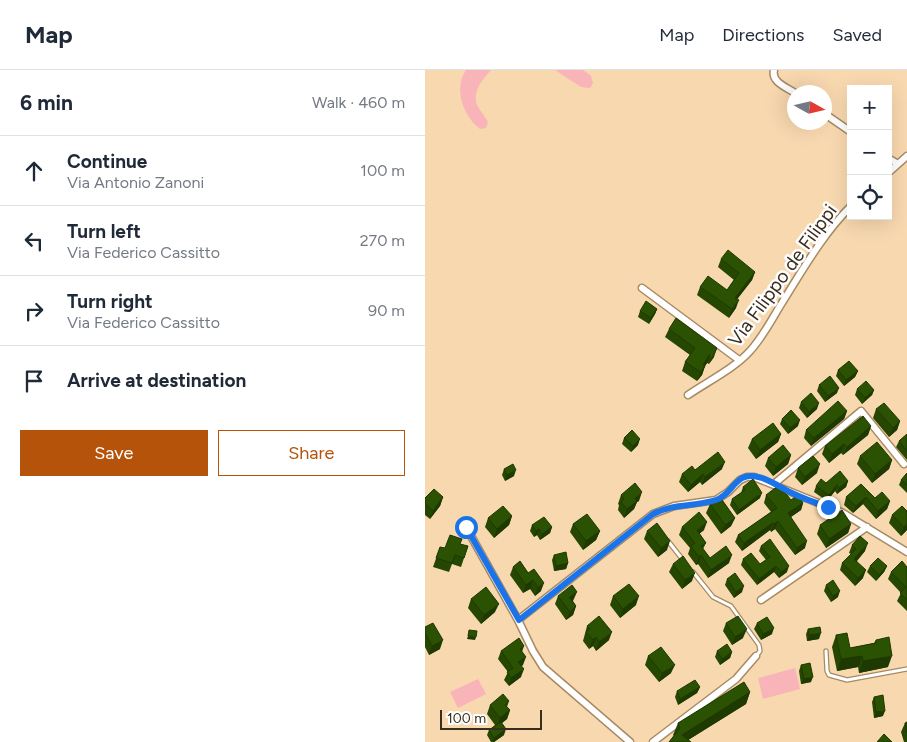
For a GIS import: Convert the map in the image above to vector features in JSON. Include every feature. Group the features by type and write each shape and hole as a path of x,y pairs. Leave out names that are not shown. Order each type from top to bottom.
{"street":[{"path":"774,70 773,76 775,80 787,88"},
{"path":"832,119 848,130"},
{"path":"892,169 907,156"},
{"path":"892,160 898,164"},
{"name":"Via Filippo de Filippi","path":"687,395 739,360 756,343 815,250 847,211"},
{"path":"642,288 739,360"},
{"path":"774,484 861,410 904,464"},
{"path":"519,620 648,518 669,507 716,500 728,492 740,480 747,477 758,478 843,513 907,552"},
{"path":"761,600 867,526"},
{"path":"466,527 519,620 543,667 630,742"},
{"path":"653,742 736,680 756,656"}],"lane":[{"path":"648,518 654,525"},
{"path":"666,539 683,561"},
{"path":"689,568 713,597 731,606 759,645 760,651 756,656"},
{"path":"826,651 829,675 841,679 847,680 907,669"}],"shaded area":[{"path":"466,70 491,70 479,86 476,95 477,105 488,122 486,128 480,129 474,124 462,102 460,85"},
{"path":"555,70 583,70 591,76 593,83 590,88 581,87"},
{"path":"795,668 800,689 763,699 758,678"},
{"path":"478,679 486,694 458,708 450,692"}],"building":[{"path":"728,250 755,272 735,298 739,300 732,309 700,287 708,276 727,290 739,273 721,259"},
{"path":"646,301 657,309 651,318 640,311"},
{"path":"676,318 717,348 713,356 710,354 701,372 685,362 695,348 669,329"},
{"path":"849,361 858,371 846,380 838,370"},
{"path":"830,376 839,388 828,396 819,385"},
{"path":"866,381 874,390 865,398 857,389"},
{"path":"811,393 819,403 809,412 801,402"},
{"path":"838,401 847,411 814,438 806,430"},
{"path":"884,403 900,421 893,428 876,409"},
{"path":"791,410 800,420 790,428 782,419"},
{"path":"863,416 871,426 847,447 844,444 832,454 825,446"},
{"path":"773,423 781,434 760,450 752,439"},
{"path":"632,430 640,439 633,446 624,438"},
{"path":"907,434 907,451 899,441"},
{"path":"877,442 892,460 875,474 860,456"},
{"path":"783,445 791,455 776,467 768,458"},
{"path":"718,452 725,462 705,477 703,474 691,485 682,474 692,466 695,470"},
{"path":"813,456 820,464 805,477 798,468"},
{"path":"513,464 516,470 507,475 504,469"},
{"path":"840,471 848,481 839,488 837,485 829,495 816,486 821,479 826,483"},
{"path":"907,473 907,485 901,480"},
{"path":"753,479 762,493 739,510 732,499 745,490 743,487"},
{"path":"635,483 642,492 635,498 637,501 627,509 621,502 624,499 621,495"},
{"path":"861,484 875,498 882,492 890,501 878,511 866,497 856,506 846,497"},
{"path":"779,485 791,500 798,495 803,503 788,513 807,541 797,548 778,521 744,543 738,535 777,508 766,495"},
{"path":"434,489 443,497 433,511 425,503 425,498"},
{"path":"720,497 735,518 725,525 710,504"},
{"path":"503,506 512,516 497,529 488,518"},
{"path":"902,506 907,511 907,524 904,527 892,515"},
{"path":"842,510 851,524 829,539 820,525"},
{"path":"699,512 707,522 697,530 706,543 701,546 710,558 726,546 732,555 711,570 701,555 699,557 691,546 695,543 682,527"},
{"path":"587,514 600,531 586,541 573,524"},
{"path":"544,517 552,527 542,534 539,529 536,531 532,525"},
{"path":"657,523 670,541 661,548 647,531"},
{"path":"450,535 462,539 460,544 468,546 464,558 455,555 452,563 436,558 440,547 445,548"},
{"path":"860,536 868,543 854,559 866,570 858,578 842,563 856,549 852,545"},
{"path":"770,539 789,566 781,572 776,566 759,579 743,559 751,553 760,564 770,557 761,546"},
{"path":"566,552 568,563 556,566 554,555"},
{"path":"683,556 695,573 685,580 673,564"},
{"path":"878,558 887,566 879,575 870,566"},
{"path":"520,561 528,573 534,569 544,583 538,587 533,580 526,585 513,567"},
{"path":"902,561 907,567 907,600 900,593 906,587 891,572"},
{"path":"735,573 744,586 736,592 727,579"},
{"path":"833,580 840,591 833,596 826,585"},
{"path":"629,584 639,596 623,609 613,596"},
{"path":"572,585 577,592 569,597 576,606 570,612 558,596"},
{"path":"486,587 499,604 484,615 471,599"},
{"path":"599,616 612,632 599,642 596,637 593,640 586,632 590,629 587,626"},
{"path":"738,616 747,629 735,637 726,623"},
{"path":"767,617 774,628 763,634 757,623"},
{"path":"433,623 443,640 432,646 425,633 425,627"},
{"path":"820,627 821,633 809,635 808,629"},
{"path":"469,630 477,631 476,637 468,636"},
{"path":"847,633 850,648 876,643 876,640 889,637 892,656 863,661 862,656 841,659 836,635"},
{"path":"519,638 524,646 520,649 526,657 518,662 524,669 511,678 507,672 513,668 501,651"},
{"path":"727,644 732,652 722,659 717,651"},
{"path":"661,647 675,665 662,673 648,656"},
{"path":"810,663 813,677 804,679 801,665"},
{"path":"695,680 700,687 680,699 677,691"},
{"path":"744,682 750,692 682,735 691,742 669,742 680,728 678,723"},
{"path":"503,694 509,701 505,705 510,710 500,718 490,705"},
{"path":"883,695 885,711 876,712 874,697"},
{"path":"501,722 506,729 494,738 489,730"},
{"path":"884,734 892,742 877,742"}],"route":[{"path":"466,527 519,620 653,514 674,506 716,500 744,478 761,479 828,507"}]}
